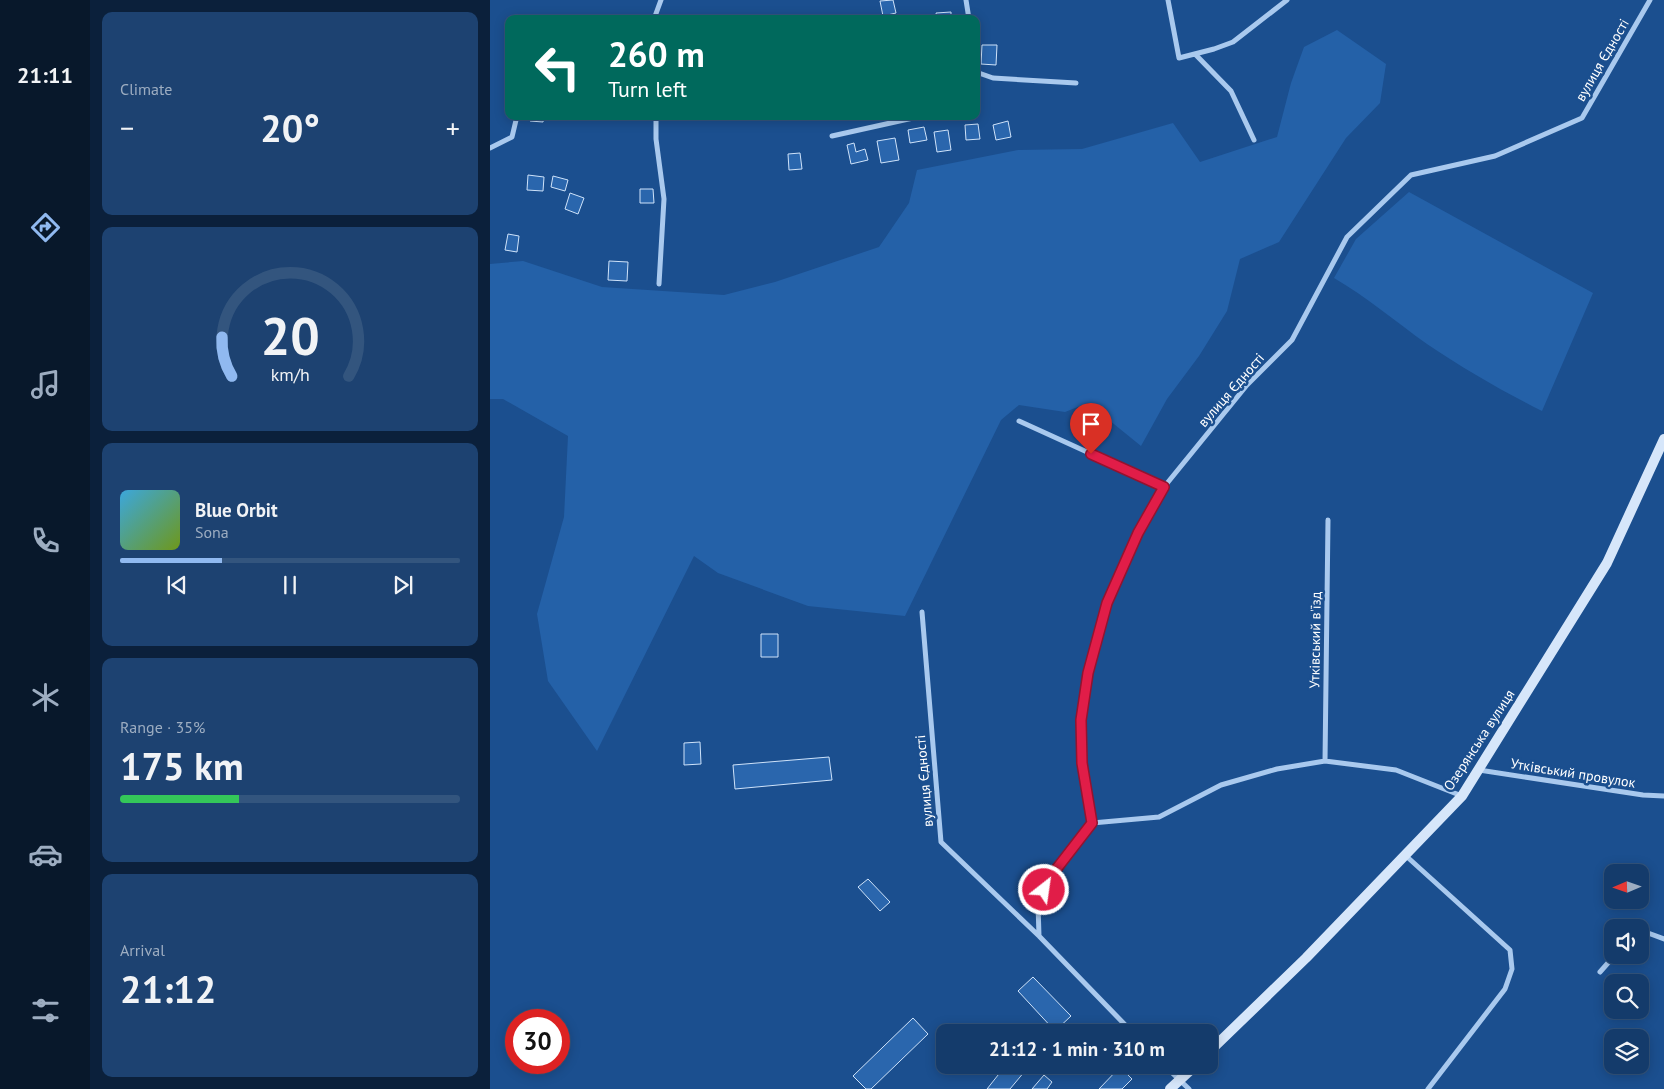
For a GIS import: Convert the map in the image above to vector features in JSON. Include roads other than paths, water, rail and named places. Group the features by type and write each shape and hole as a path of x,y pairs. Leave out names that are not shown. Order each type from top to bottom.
{"street":[{"path":"655,15 661,0"},
{"path":"966,0 968,15"},
{"path":"1168,0 1180,58 1234,42 1287,0"},
{"name":"вулиця Єдності","path":"1092,823 1082,763 1081,720 1088,673 1107,603 1138,533 1164,487 1247,385 1292,340 1347,237 1410,175 1495,156 1582,118 1650,0"},
{"path":"1194,54 1231,91 1254,140"},
{"path":"980,73 994,78 1076,83"},
{"path":"490,148 512,137 516,120"},
{"path":"656,120 656,138 664,199 659,284"},
{"path":"832,136 904,120"},
{"path":"1019,421 1164,487"},
{"name":"Озерянська вулиця","path":"1218,1043 1306,958 1462,796 1607,563 1664,439"},
{"name":"Утківський в'їзд","path":"1325,761 1328,520"},
{"name":"вулиця Єдності","path":"922,612 941,842 1039,936 1124,1024"},
{"path":"1039,936 1038,904 1051,876 1092,823 1159,817 1221,785 1277,769 1325,761 1396,770 1462,796"},
{"name":"Утківський провулок","path":"1478,770 1643,795 1664,796"},
{"path":"1405,855 1510,950 1512,969 1505,989 1428,1089"},
{"path":"1649,933 1664,938"},
{"path":"1600,972 1607,964"},
{"path":"1172,1074 1189,1089"},
{"path":"1170,1089 1186,1074"}]}
